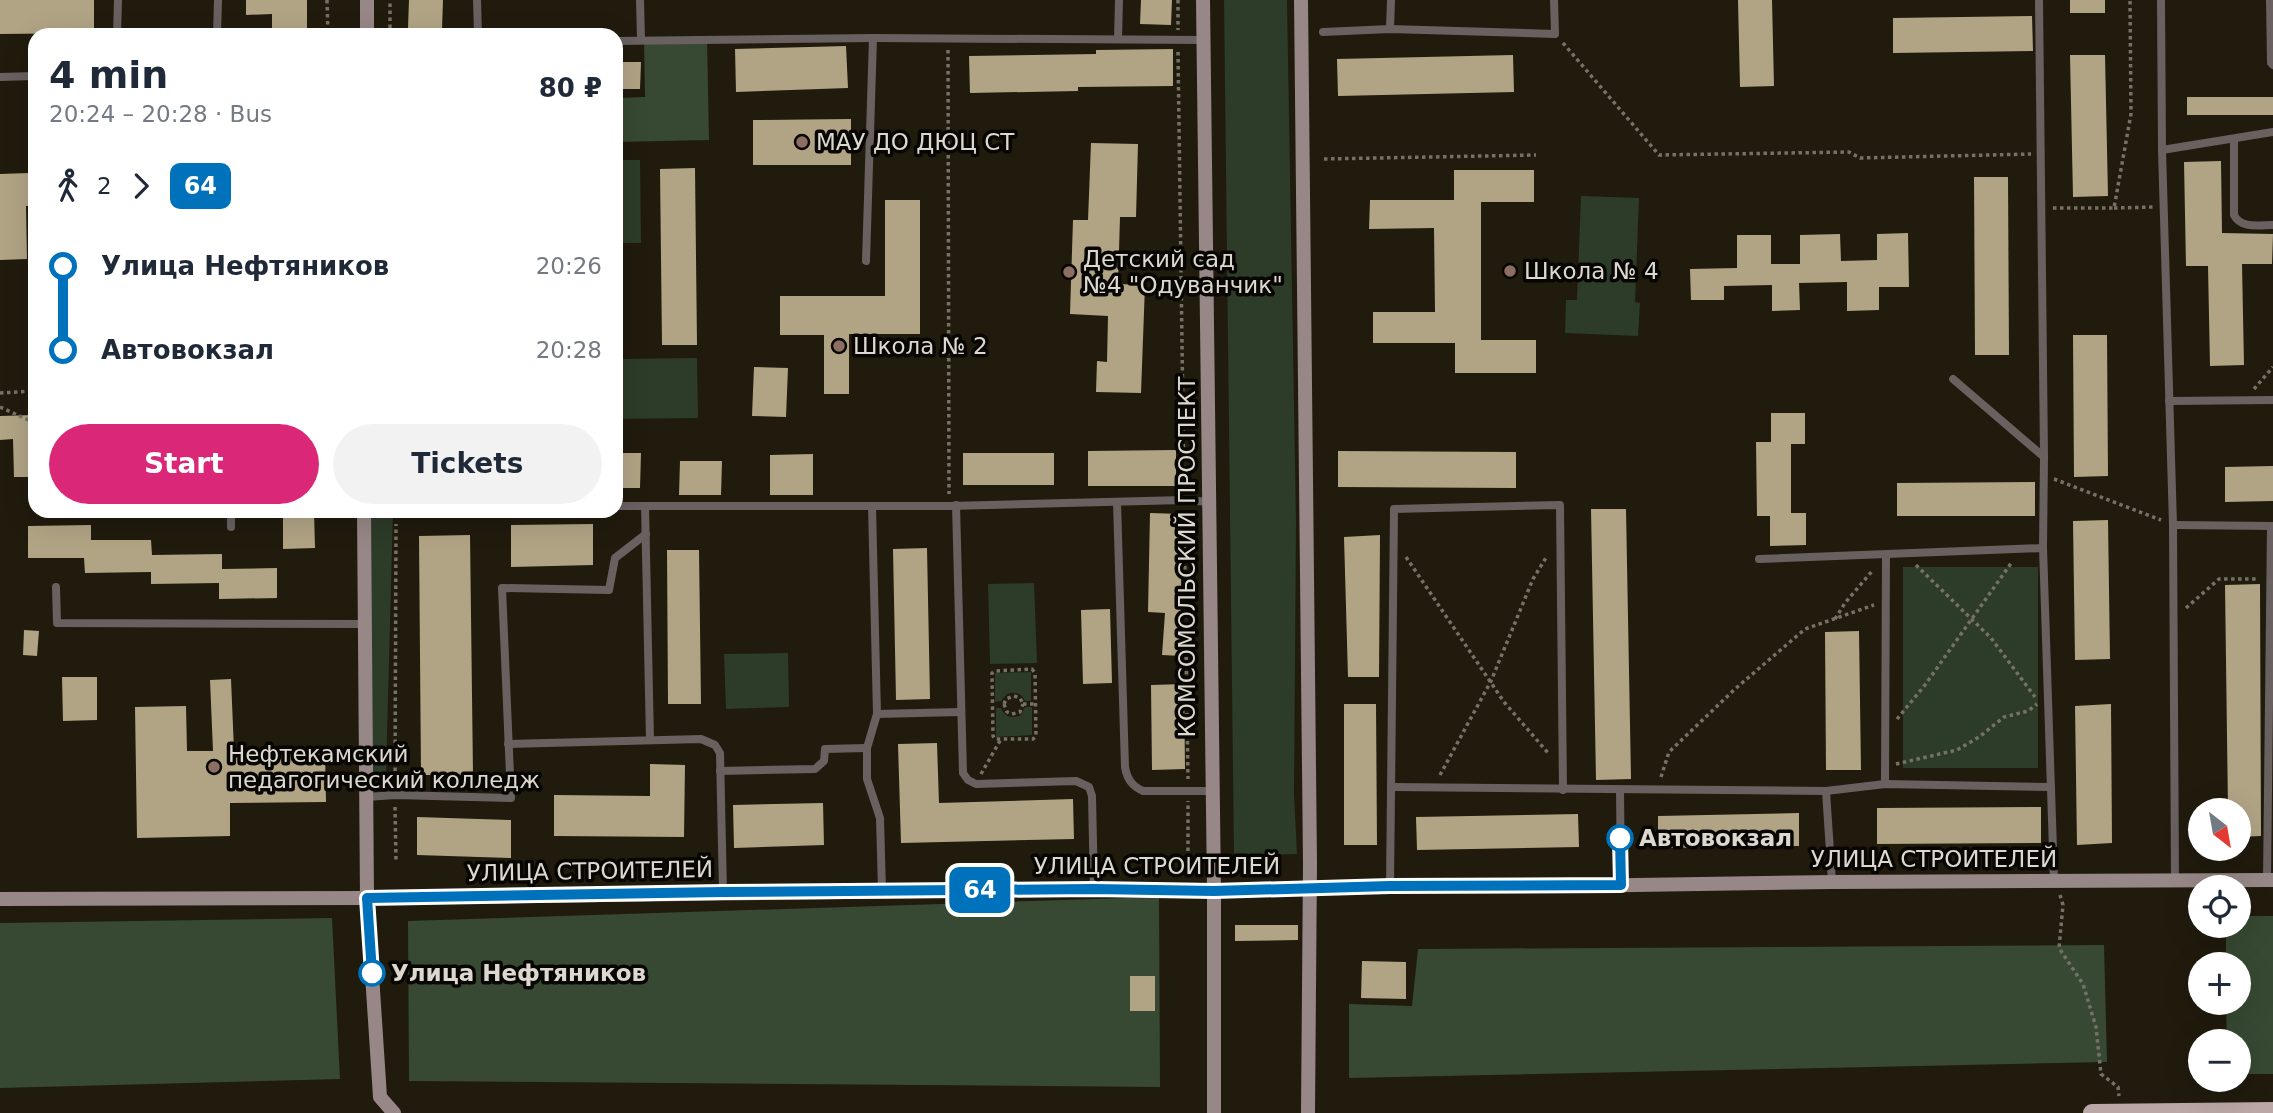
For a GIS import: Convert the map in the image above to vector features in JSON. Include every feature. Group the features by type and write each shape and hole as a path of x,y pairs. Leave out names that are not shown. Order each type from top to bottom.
{"main road":[{"path":"367,0 367,28"},
{"name":"КОМСОМОЛЬСКИЙ ПРОСПЕКТ","path":"1203,0 1214,891 1214,1113"},
{"path":"1301,0 1310,888 1308,1113"},
{"path":"364,518 367,898 380,1097 394,1113"},
{"name":"УЛИЦА СТРОИТЕЛЕЙ","path":"0,900 2270,880"},
{"path":"2092,1113 2273,1111"}],"lane":[{"path":"117,28 118,0"},
{"path":"217,28 218,0"},
{"path":"477,0 478,28"},
{"path":"640,0 641,40"},
{"path":"1118,39 1119,0"},
{"path":"1390,29 1391,0"},
{"path":"1323,32 1390,29 1555,34 1554,0"},
{"path":"2039,0 2043,548 2054,880"},
{"path":"2161,0 2163,207 2173,525 2175,881"},
{"path":"2270,0 2273,65"},
{"path":"866,261 873,38"},
{"path":"623,41 873,38 1203,40"},
{"path":"0,77 28,76"},
{"path":"2162,150 2273,132"},
{"path":"2234,139 2234,215 2237,221 2244,225 2273,225"},
{"path":"1952,379 2044,457"},
{"path":"2169,401 2273,400"},
{"path":"623,506 952,506 1184,499 1210,502"},
{"path":"1117,502 1127,776 1136,788 1143,791 1212,791"},
{"path":"1390,886 1394,509 1560,505 1563,790"},
{"path":"645,506 650,740"},
{"path":"872,506 877,713 867,748 867,784 880,818 882,891"},
{"path":"952,506 962,771 966,778 975,784 1076,781 1085,784 1092,796 1094,889"},
{"path":"230,518 231,527"},
{"path":"2173,525 2272,526 2270,880"},
{"path":"366,797 395,795 511,798 502,588 609,590 615,558 646,534"},
{"path":"1759,559 2043,548"},
{"path":"1885,784 1886,555"},
{"path":"57,587 57,623 365,624"},
{"path":"877,713 960,712"},
{"path":"508,744 701,738 710,741 720,753 723,892"},
{"path":"720,771 815,769 824,761 825,749 867,748"},
{"path":"1391,788 1826,791 1885,784 2051,787"},
{"path":"1620,790 1621,885"},
{"path":"1826,791 1832,882"}],"path":[{"path":"327,0 328,28"},
{"path":"390,0 390,28"},
{"path":"1178,0 1188,858"},
{"path":"2114,208 2130,114 2130,0"},
{"path":"1555,34 1659,155 1849,152 1860,158 2039,154"},
{"path":"948,38 952,506"},
{"path":"1324,159 1536,155"},
{"path":"2040,208 2163,207"},
{"path":"2244,400 2273,367"},
{"path":"0,393 28,391"},
{"path":"0,407 28,420"},
{"path":"2044,475 2173,525"},
{"path":"396,860 397,518"},
{"path":"1434,788 1491,681 1534,579 1560,533"},
{"path":"1394,542 1504,702 1562,769"},
{"path":"1885,733 1925,685 2022,548"},
{"path":"1905,554 1991,638 2049,716"},
{"path":"1835,619 1845,603 1886,555"},
{"path":"2174,619 2219,579 2270,579"},
{"path":"1657,790 1669,752 1805,629 1886,600"},
{"path":"1032,669 1035,673 1036,704 1035,737 995,739 993,672 1032,669"},
{"path":"1014,695 1020,698 1023,704 1020,712 1012,715 1007,712 1004,704 1006,698 1014,695"},
{"path":"1885,772 1895,764 1957,750 2004,717 2028,711 2039,702"},
{"path":"993,705 1004,704"},
{"path":"1023,704 1036,704"},
{"path":"975,784 1001,739"},
{"path":"2054,880 2063,905 2059,948 2083,984 2096,1027 2101,1074 2118,1087 2120,1113"}],"green space":[{"path":"1224,0 1287,0 1296,522 1294,794 1297,854 1234,856"},
{"path":"707,38 709,140 623,142 623,98 645,97 644,40"},
{"path":"623,160 640,160 641,243 623,243"},
{"path":"1581,196 1639,198 1635,302 1640,303 1638,336 1565,333 1566,300 1577,300"},
{"path":"697,358 698,418 623,419 623,359"},
{"path":"371,518 393,518 386,773 371,773"},
{"path":"1903,567 2038,567 2038,768 1903,768"},
{"path":"1034,583 1037,663 990,664 988,584"},
{"path":"788,653 789,707 726,709 724,654"},
{"path":"1031,672 1031,701 1025,701 1020,694 1013,693 995,702 995,673"},
{"path":"1025,707 1032,707 1032,735 996,737 996,708 1001,708 1007,715 1015,717 1021,715"},
{"path":"1159,897 1160,1087 409,1081 408,921"},
{"path":"2251,916 2273,916 2273,1074 2251,1074 2251,1029 2227,1029 2226,1015 2251,1015 2251,952 2226,952 2226,938 2251,938"},
{"path":"332,918 340,1079 0,1088 0,923"},
{"path":"2104,945 2107,1062 1349,1078 1349,1004 1412,1006 1418,949"}],"building":[{"path":"0,0 94,0 94,28 28,28 28,34 0,34"},
{"path":"246,0 307,0 307,28 272,28 272,14 246,15"},
{"path":"409,0 443,0 442,28 408,28"},
{"path":"1141,0 1172,0 1171,25 1140,24"},
{"path":"1738,0 1772,0 1774,86 1740,87"},
{"path":"2070,0 2105,0 2105,13 2070,13"},
{"path":"2032,16 2033,51 1893,53 1893,18"},
{"path":"846,46 848,88 736,92 735,49"},
{"path":"1173,49 1173,86 1078,87 1078,91 970,93 969,56 1096,54 1096,50"},
{"path":"1513,55 1514,92 1338,96 1337,59"},
{"path":"2070,55 2105,55 2108,196 2073,197"},
{"path":"623,62 641,62 640,89 623,89"},
{"path":"2187,97 2273,97 2273,115 2187,115"},
{"name":"МАУ ДО ДЮЦ СТ","path":"851,119 851,165 753,165 753,120"},
{"path":"1091,143 1138,144 1136,217 1120,217 1118,284 1145,285 1141,393 1096,392 1097,361 1107,362 1108,316 1070,314 1073,220 1088,220"},
{"path":"2221,161 2222,233 2273,234 2272,264 2242,264 2244,365 2210,366 2208,266 2186,266 2184,162"},
{"path":"695,168 697,345 662,345 660,169"},
{"path":"1454,170 1534,170 1534,202 1481,202 1481,340 1536,340 1536,373 1455,373 1455,343 1373,343 1373,312 1435,312 1434,228 1369,229 1370,200 1454,200"},
{"path":"28,173 27,259 0,260 0,174"},
{"path":"1974,177 2008,177 2009,355 1975,355"},
{"path":"885,200 920,200 920,334 849,334 849,394 824,394 824,335 780,335 780,296 885,296"},
{"path":"1908,233 1909,287 1879,287 1879,310 1847,311 1847,282 1799,283 1800,310 1772,311 1772,285 1724,286 1724,300 1691,300 1690,269 1737,268 1737,235 1771,235 1771,264 1800,264 1800,235 1840,234 1841,261 1877,260 1877,234"},
{"path":"2073,335 2107,335 2108,476 2074,477"},
{"path":"754,367 788,368 786,417 752,416"},
{"path":"1771,413 1805,413 1805,444 1791,444 1791,513 1806,513 1806,545 1770,546 1770,516 1757,516 1756,442 1771,442"},
{"path":"28,415 28,477 14,477 13,439 0,440 0,416"},
{"path":"1176,450 1176,486 1088,486 1088,451"},
{"path":"1338,451 1516,452 1516,488 1338,487"},
{"path":"623,453 641,453 640,488 623,488"},
{"path":"963,453 1054,453 1054,485 963,485"},
{"path":"813,454 813,495 770,495 770,455"},
{"path":"680,461 722,461 721,495 679,495"},
{"path":"2273,466 2273,501 2225,502 2225,467"},
{"path":"2035,482 2035,516 1897,516 1897,483"},
{"path":"1591,509 1626,509 1631,779 1596,780"},
{"path":"1150,513 1181,514 1181,656 1162,655 1165,613 1148,612"},
{"path":"283,518 314,518 315,548 283,549"},
{"path":"2108,520 2110,659 2075,660 2073,521"},
{"path":"593,524 593,565 511,567 511,525"},
{"path":"91,525 91,540 151,540 152,555 222,554 222,569 277,568 277,598 219,599 219,583 151,584 151,572 85,573 84,558 28,558 28,526"},
{"path":"470,535 473,775 421,775 419,536"},
{"path":"1380,535 1379,677 1348,677 1344,537"},
{"path":"927,548 930,699 896,700 893,549"},
{"path":"667,550 699,550 701,704 668,704"},
{"path":"2260,584 2261,836 2251,836 2251,798 2228,798 2225,585"},
{"path":"1110,609 1112,683 1083,684 1081,610"},
{"path":"24,630 39,631 37,656 23,655"},
{"path":"1859,631 1861,770 1826,770 1825,632"},
{"path":"62,677 97,677 97,720 63,721"},
{"path":"231,679 234,750 325,749 326,802 230,803 230,836 137,838 135,707 186,706 187,751 213,751 210,680"},
{"path":"1184,684 1185,769 1152,770 1151,685"},
{"path":"1344,704 1376,704 1377,845 1344,845"},
{"path":"2111,704 2112,843 2077,845 2075,706"},
{"path":"937,743 939,803 1073,799 1074,839 901,843 898,744"},
{"path":"650,764 685,765 684,837 554,836 554,795 650,796"},
{"path":"823,803 824,845 734,848 733,805"},
{"path":"2041,807 2041,843 1877,844 1877,808"},
{"path":"1799,813 1799,846 1658,848 1658,816"},
{"path":"1578,814 1579,847 1417,850 1416,817"},
{"path":"417,817 511,820 511,858 417,855"},
{"path":"1235,925 1298,925 1298,940 1235,941"},
{"path":"1362,961 1406,962 1406,999 1361,998"},
{"path":"1130,976 1155,976 1155,1011 1130,1011"}],"bus line":[{"name":"64","path":"372,973 367,898 723,892 1094,889 1214,891 1390,886 1621,885 1620,838"}],"place":[{"name":"МАУ ДО ДЮЦ СТ","path":"802,142"},
{"name":"Школа № 4","path":"1510,271"},
{"name":"Детский сад №4 \"Одуванчик\"","path":"1069,272"},
{"name":"Школа № 2","path":"839,346"},
{"name":"Нефтекамский педагогический колледж","path":"214,767"},
{"name":"Автовокзал","path":"1620,838"},
{"name":"Улица Нефтяников","path":"372,973"}]}
